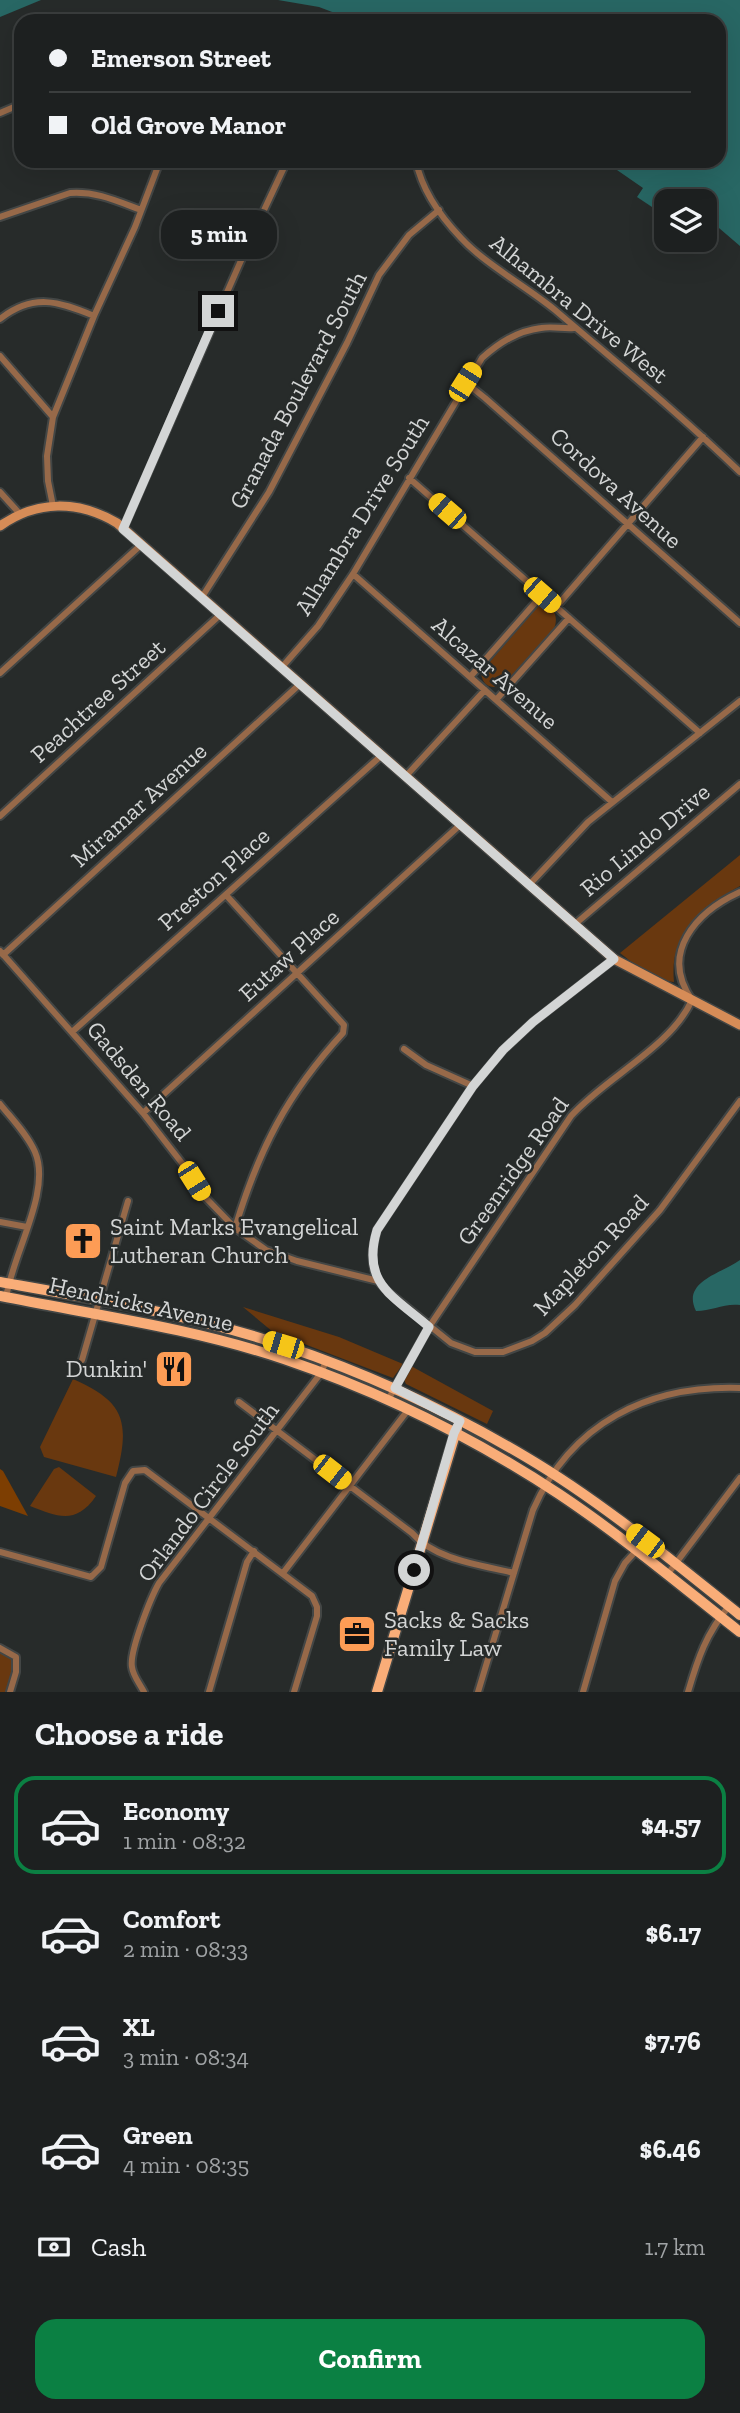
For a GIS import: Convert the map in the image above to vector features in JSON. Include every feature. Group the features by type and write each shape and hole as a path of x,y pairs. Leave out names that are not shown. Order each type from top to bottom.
{"main road":[{"name":"Hendricks Avenue","path":"4,1283 171,1315 244,1334 327,1361 395,1388 457,1419 552,1474 645,1541 740,1615"},
{"name":"Hendricks Avenue","path":"3,1297 168,1327 260,1352 388,1400 454,1433 544,1485 636,1550 740,1632"},
{"path":"168,1327 171,1315"},
{"path":"377,1692 457,1419 422,1408 408,1410"}],"street":[{"path":"53,506 47,456 53,418 157,168"},
{"path":"123,529 250,240 285,168"},
{"name":"Alhambra Drive West","path":"418,168 422,183 463,240 614,359 740,472"},
{"path":"0,217 80,192 102,195 141,210"},
{"name":"Granada Boulevard South","path":"202,597 269,492 341,355 379,275 409,235 439,210"},
{"path":"0,319 19,307 36,302 58,303 94,316"},
{"name":"Alhambra Drive South","path":"282,667 322,620 353,574 465,382 482,358 514,335 541,327 574,328"},
{"path":"0,356 53,418"},
{"name":"Cordova Avenue","path":"465,382 740,623"},
{"path":"556,607 703,437"},
{"path":"409,478 699,733"},
{"path":"0,492 20,514"},
{"path":"0,526 20,514 53,506 76,506 105,516 142,544 614,959 740,1025"},
{"path":"0,673 142,544"},
{"name":"Alcazar Avenue","path":"353,574 612,802"},
{"path":"470,677 542,595"},
{"name":"Peachtree Street","path":"0,817 221,614"},
{"path":"496,700 569,618"},
{"name":"Miramar Avenue","path":"2,953 300,684"},
{"path":"406,776 485,690"},
{"path":"529,885 569,840 612,802 740,701"},
{"name":"Preston Place","path":"72,1032 382,755"},
{"name":"Rio Lindo Drive","path":"574,925 740,784"},
{"name":"Eutaw Place","path":"143,1113 460,825"},
{"path":"692,1000 679,975 678,965 684,941 705,915 740,892"},
{"path":"226,895 344,1026 342,1033 299,1085 278,1120 258,1159 235,1228"},
{"name":"Gadsden Road","path":"2,953 143,1113 219,1214 266,1250 297,1261 378,1281 429,1327"},
{"path":"378,1281 372,1257 377,1230 473,1086 503,1050 533,1022 614,959"},
{"name":"Greenridge Road","path":"388,1400 429,1327 571,1116 593,1093 669,1032 685,1014 692,1000"},
{"path":"404,1049 426,1065 473,1086"},
{"name":"Mapleton Road","path":"429,1327 463,1349 488,1354 517,1348 545,1334 575,1306 644,1230 740,1101"},
{"path":"0,1104 30,1142 39,1164 38,1189 27,1227 4,1283 3,1297"},
{"path":"82,1360 128,1201"},
{"path":"0,1222 27,1227"},
{"name":"Orlando Circle South","path":"144,1692 134,1673 132,1660 150,1601 163,1577 278,1430 327,1361"},
{"path":"478,1692 529,1520 544,1485 578,1442 622,1411 644,1402 683,1391 740,1388"},
{"path":"239,1402 412,1533 422,1544 462,1560 514,1573"},
{"path":"282,1573 408,1410"},
{"path":"0,1552 91,1577 101,1567 125,1483 133,1471 139,1469 150,1473 312,1596 317,1607 317,1616 294,1692"},
{"path":"667,1574 740,1478"},
{"path":"583,1692 615,1581 625,1563 645,1541"},
{"path":"209,1692 247,1562 254,1551"},
{"path":"688,1692 703,1644 729,1606"},
{"path":"0,1648 16,1657 16,1672 10,1692"}],"shaded area":[{"path":"539,605 544,605 554,612 554,629 501,687 487,685 481,672"},
{"path":"740,855 740,886 701,913 682,936 674,965 674,982 652,975 620,953"},
{"path":"243,1307 339,1337 403,1364 393,1378 273,1332"},
{"path":"411,1366 493,1411 487,1424 406,1384 404,1380"},
{"path":"73,1379 104,1396 120,1416 123,1442 116,1477 44,1457 40,1447"},
{"path":"59,1467 96,1496 89,1505 74,1515 58,1515 30,1506 54,1469"},
{"path":"0,1469 3,1471 28,1516 0,1506"},
{"path":"0,1651 11,1656 15,1662 7,1692 0,1692"}],"water":[{"path":"0,0 41,0 0,17"},
{"path":"278,0 740,0 740,246 717,226 717,189 654,189 654,208 637,197 643,188 614,168 726,168 726,14 338,14 319,7"},
{"path":"740,1260 740,1305 696,1311 694,1292 699,1285"}],"place":[{"name":"Saint Marks Evangelical Lutheran Church","path":"83,1241"},
{"name":"Dunkin'","path":"174,1369"},
{"name":"Sacks & Sacks Family Law","path":"357,1634"}],"route":[{"path":"218,311 123,529 614,959 533,1022 503,1050 473,1086 377,1230 372,1257 378,1281 429,1327 395,1388 460,1421 454,1433 414,1570"}]}
